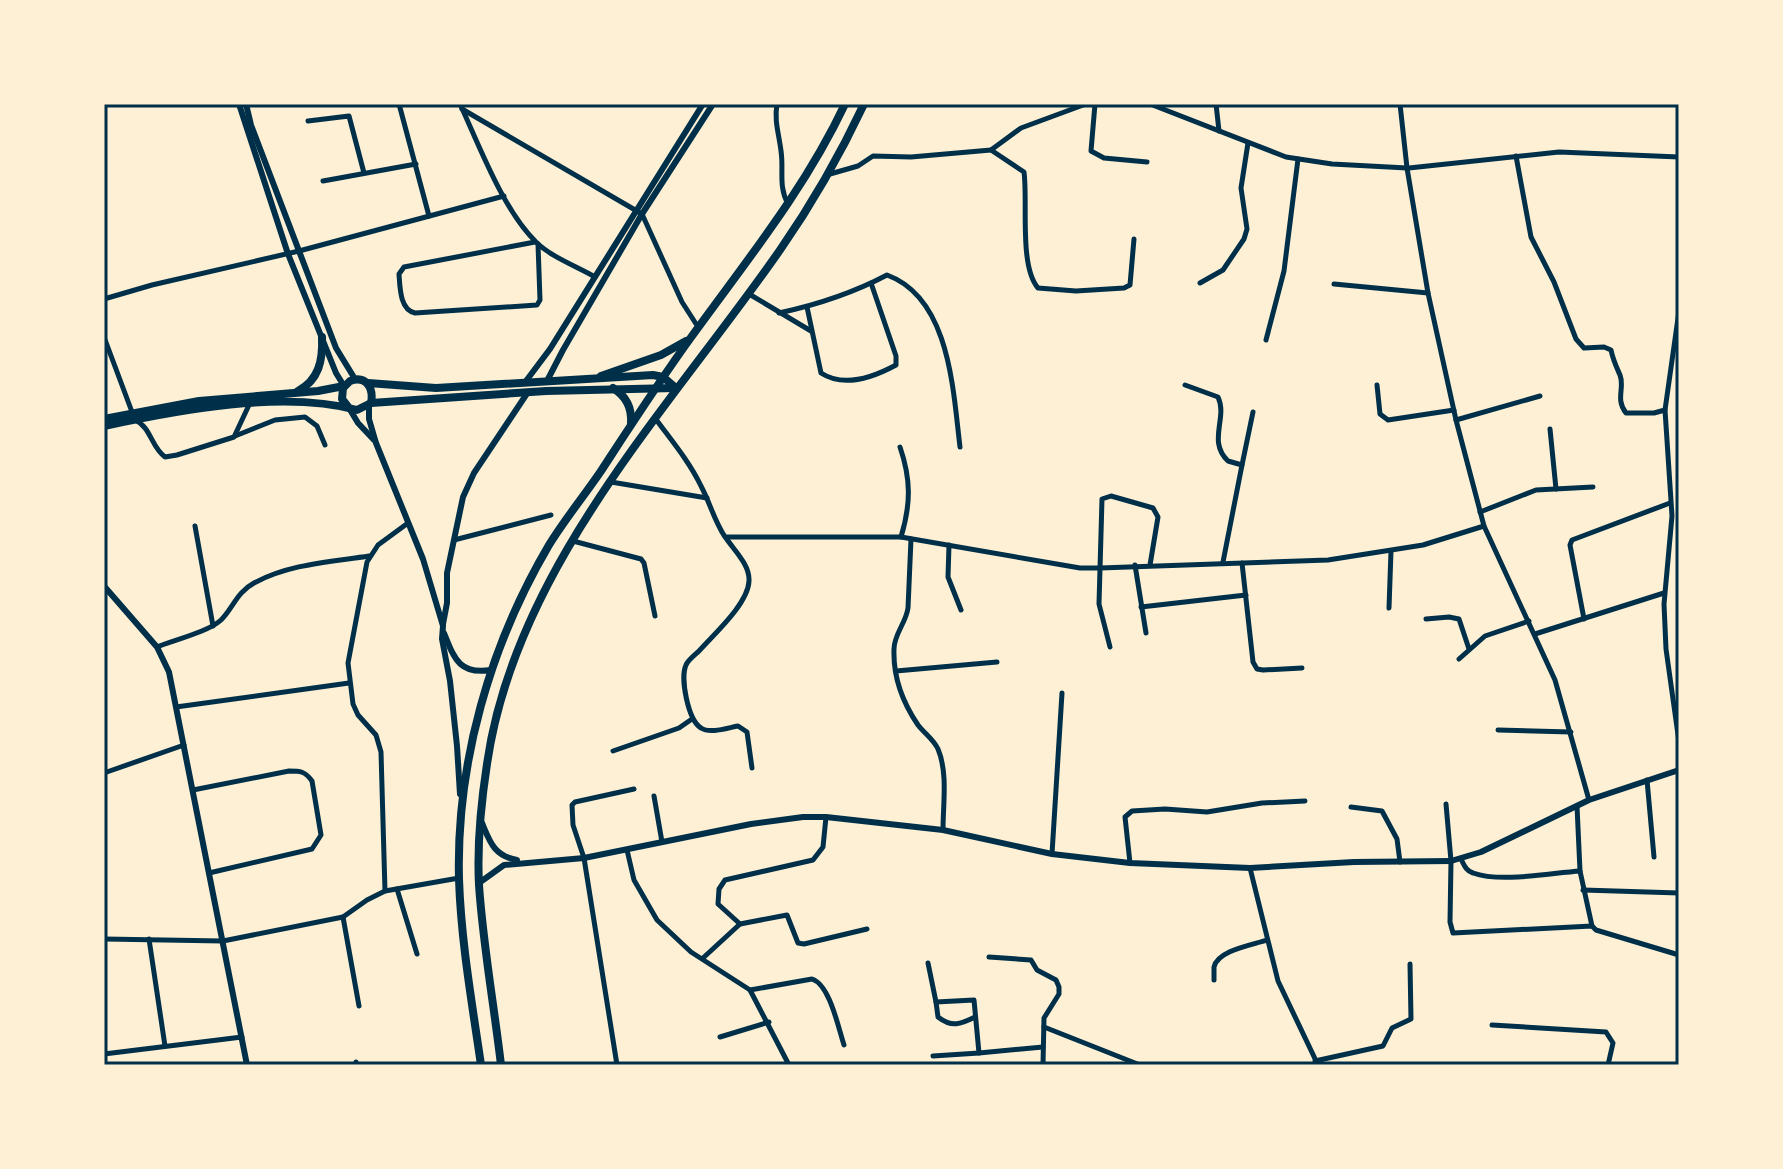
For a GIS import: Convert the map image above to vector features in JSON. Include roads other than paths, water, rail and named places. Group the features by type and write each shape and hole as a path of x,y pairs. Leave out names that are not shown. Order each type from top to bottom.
{"main road":[{"path":"481,1065 464,944 459,878 469,760 491,670 506,631 550,543 655,387 765,240 789,204 845,104"},
{"path":"501,1065 479,883 491,742 511,666 526,630 573,541 676,388 780,250 830,174 864,104"},
{"path":"765,240 780,250"},
{"path":"294,392 314,380 321,361 322,337"},
{"path":"601,376 661,355 690,338"},
{"path":"104,426 199,401 344,386 355,379 368,383 436,388 653,375 663,377 676,388"},
{"path":"546,391 548,379"},
{"path":"368,383 373,393 370,404"},
{"path":"344,386 342,399 349,408"},
{"path":"613,388 630,407 631,425"},
{"path":"104,419 221,406 323,403 362,410 370,404 528,392 676,388"}],"street":[{"path":"239,104 288,254 344,386"},
{"path":"246,104 251,125 336,348 355,379"},
{"path":"399,104 429,216"},
{"path":"526,381 550,349 703,104"},
{"path":"548,379 642,214 713,104"},
{"path":"777,104 781,180 783,194 789,204"},
{"path":"830,174 858,166 873,156 911,157 991,150 1021,128 1086,104"},
{"path":"1095,104 1091,151 1104,158 1147,162"},
{"path":"1150,104 1248,143 1298,159 1408,168 1559,152 1679,157"},
{"path":"1216,104 1219,131"},
{"path":"1400,104 1428,293 1480,512 1555,680 1589,800"},
{"path":"461,106 642,214 682,302 698,327"},
{"path":"461,106 504,196 536,243 595,277"},
{"path":"308,121 349,116 364,173"},
{"path":"1200,283 1223,270 1244,239 1247,229 1241,188 1248,143"},
{"path":"991,150 1024,172 1028,259 1038,288 1076,291 1130,285 1134,239"},
{"path":"1516,156 1531,237 1554,282 1576,339 1584,348 1604,347 1611,350 1613,364 1620,377 1620,401 1626,413 1665,410"},
{"path":"1266,340 1284,271 1298,159"},
{"path":"323,181 416,164"},
{"path":"104,299 504,196"},
{"path":"536,243 540,300 537,305 415,313 404,306 399,274 404,267 536,243"},
{"path":"779,313 807,307 887,275 912,287 927,307 945,348 960,447"},
{"path":"807,307 819,366 824,375 850,381 877,374 896,365 896,356 871,283"},
{"path":"1334,284 1428,293"},
{"path":"748,293 811,331"},
{"path":"1679,311 1665,410 1672,523 1664,593 1666,649 1679,742"},
{"path":"104,337 134,416 165,457 275,420 305,417 317,426 325,445"},
{"path":"1185,385 1218,397 1221,403 1216,437 1218,446 1228,461 1242,465"},
{"path":"1377,385 1380,414 1388,420 1454,410"},
{"path":"462,818 443,628 447,573 463,497 474,473 528,392"},
{"path":"1456,420 1540,396"},
{"path":"370,404 369,419 376,443 423,559 443,628 459,665 473,670 491,670"},
{"path":"234,436 249,405"},
{"path":"349,408 376,443"},
{"path":"1223,562 1253,412"},
{"path":"655,418 689,464 707,498 711,513 747,567 749,581 746,592 728,619 686,664 683,679 692,719 701,729 743,728 747,732 752,768"},
{"path":"1550,429 1556,489"},
{"path":"900,447 908,470 910,492 909,510 901,537"},
{"path":"611,482 707,498"},
{"path":"1480,512 1524,493 1593,487"},
{"path":"1110,647 1099,604 1102,499 1111,496 1153,508 1158,517 1150,565"},
{"path":"1584,619 1570,545 1572,540 1670,503"},
{"path":"454,540 551,515"},
{"path":"385,891 381,752 376,735 358,715 353,704 348,663 370,556 378,545 408,523"},
{"path":"195,526 213,626"},
{"path":"725,537 901,537 1080,568 1100,568 1328,560 1423,545 1484,526"},
{"path":"911,539 908,608 893,652 903,702 921,729 933,740 941,759 943,830"},
{"path":"573,541 641,559 655,616"},
{"path":"949,545 948,577 961,610"},
{"path":"1389,608 1391,551"},
{"path":"157,647 213,626 222,619 238,595 252,584 287,569 370,556"},
{"path":"1242,563 1253,662 1257,669 1302,668"},
{"path":"1135,565 1146,633"},
{"path":"104,586 157,647 169,672 247,1065"},
{"path":"1535,634 1664,593"},
{"path":"1141,607 1246,595"},
{"path":"1426,619 1459,619 1469,649"},
{"path":"1459,659 1485,636 1529,621"},
{"path":"896,671 997,662"},
{"path":"176,707 350,683"},
{"path":"1052,854 1062,693"},
{"path":"613,751 679,728 692,719"},
{"path":"1498,730 1571,732"},
{"path":"104,773 184,745"},
{"path":"479,883 499,867 525,862 584,858 751,824 826,817 943,830 1052,854 1130,863 1250,868 1451,861 1481,852 1589,800 1679,770"},
{"path":"193,790 289,771 307,774 312,781 321,835 312,849 209,873"},
{"path":"1647,780 1654,857"},
{"path":"617,1065 584,858 573,825 573,803 634,789"},
{"path":"654,796 662,842"},
{"path":"1130,863 1125,817 1132,811 1165,809 1207,812 1262,803 1305,801"},
{"path":"1446,804 1453,933 1592,926"},
{"path":"1577,806 1580,871 1592,926 1596,930 1679,955"},
{"path":"1351,807 1382,811 1397,839 1400,862"},
{"path":"740,924 718,904 719,889 725,880 813,860 823,847 826,817"},
{"path":"482,823 492,848 499,854 525,862"},
{"path":"627,850 634,880 657,920 668,932 750,990 789,1065"},
{"path":"1461,859 1466,869 1473,873 1498,876 1580,871"},
{"path":"1250,868 1278,981 1316,1063 1383,1046 1394,1026 1411,1019 1410,964"},
{"path":"104,939 223,941 343,917 385,891 459,878"},
{"path":"397,889 417,954"},
{"path":"1583,890 1679,893"},
{"path":"703,958 740,924 787,915 798,943 867,929"},
{"path":"343,917 359,1006"},
{"path":"149,939 165,1046"},
{"path":"1214,980 1214,967 1219,959 1267,940"},
{"path":"989,957 1026,958 1037,970 1056,980 1059,994 1046,1012 1043,1065"},
{"path":"928,963 938,1017 953,1025 975,1017"},
{"path":"750,990 817,980 825,990 844,1045"},
{"path":"936,1002 974,1000 979,1053"},
{"path":"720,1037 769,1022"},
{"path":"1492,1025 1606,1032 1613,1043 1608,1065"},
{"path":"1044,1027 1140,1065"},
{"path":"104,1054 242,1037"},
{"path":"933,1056 1043,1047"}]}
